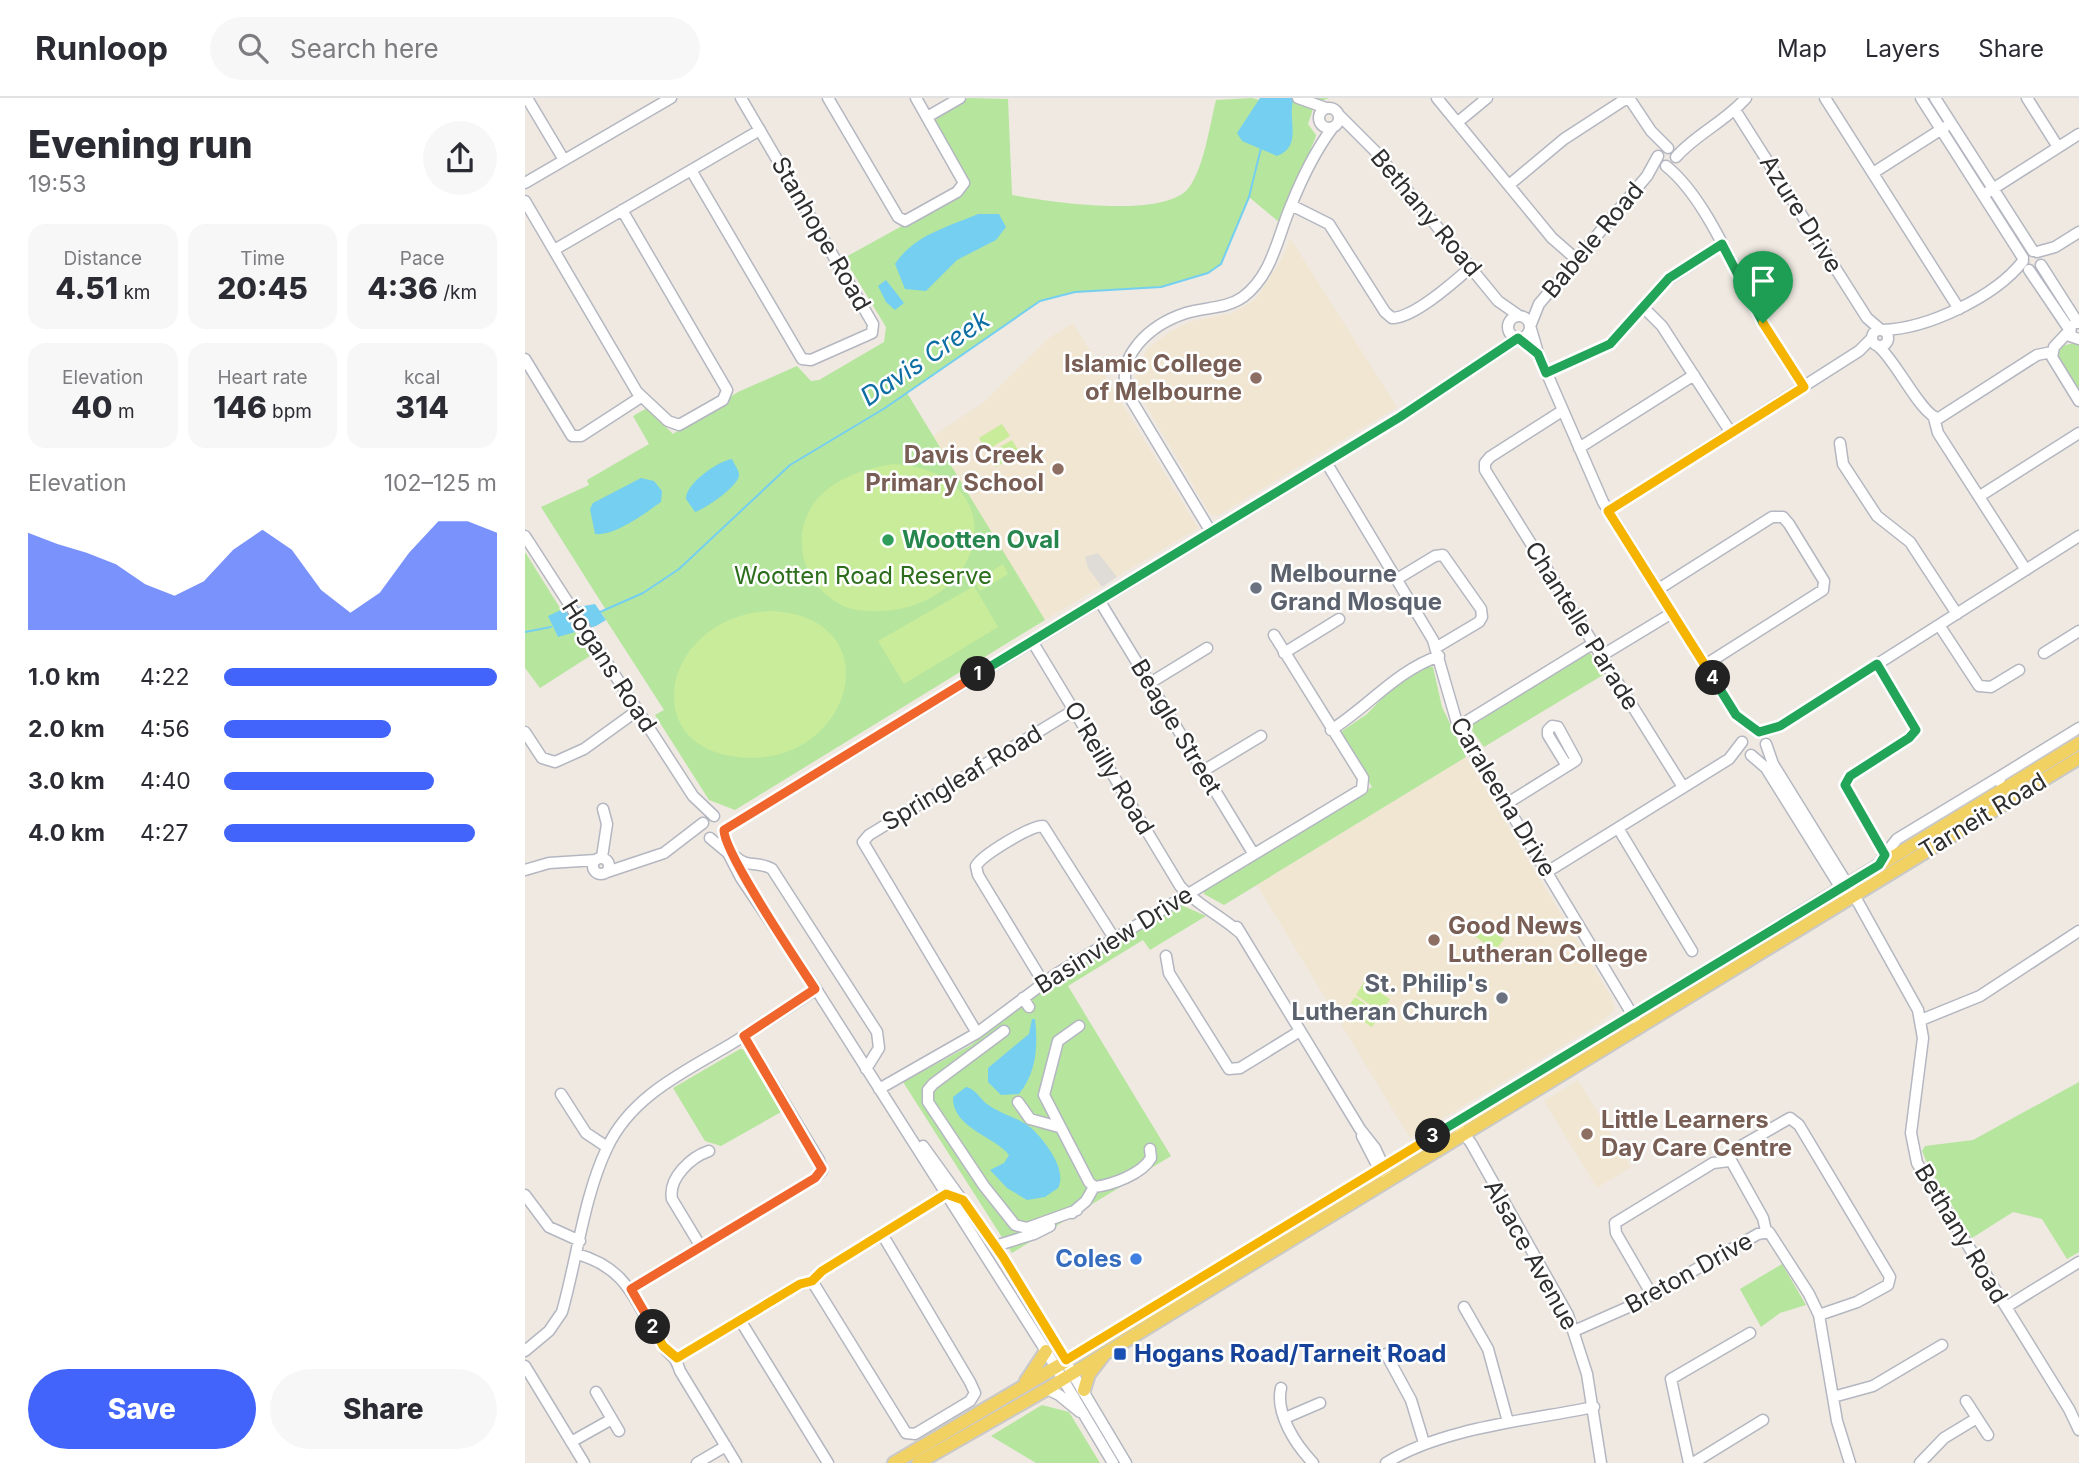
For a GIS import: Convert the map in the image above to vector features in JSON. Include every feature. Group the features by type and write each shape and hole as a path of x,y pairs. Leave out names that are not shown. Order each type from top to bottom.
{"main road":[{"name":"Tarneit Road","path":"1847,891 1884,856 2000,792 2079,743"},
{"name":"Tarneit Road","path":"918,1463 1047,1389 1064,1369 1384,1171 1460,1130 1636,1018 1847,891 2079,757"},
{"path":"2000,792 2010,794 2056,766 2079,757"},
{"name":"Tarneit Road","path":"894,1463 1022,1387 1105,1353 1384,1171"},
{"path":"1022,1387 1046,1350"},
{"path":"1084,1390 1089,1374 1105,1353"}],"street":[{"path":"527,98 564,160"},
{"path":"525,183 656,102 671,98"},
{"name":"Stanhope Road","path":"691,170 801,359 811,360 869,336 873,331 873,324 741,98"},
{"path":"828,98 902,220 913,218 963,187 963,179 916,98"},
{"path":"927,117 960,98"},
{"path":"1437,98 1552,238 1576,259"},
{"path":"1458,122 1487,98"},
{"path":"1509,185 1567,136 1628,98 1651,131 1676,159 1681,180"},
{"path":"1676,159 1690,142 1735,110 1746,98"},
{"path":"1825,98 1959,309"},
{"path":"1921,98 2026,265 2075,331"},
{"path":"1935,98 2038,257 2075,331"},
{"path":"2027,98 2058,147"},
{"path":"1301,100 1331,103"},
{"path":"1301,100 1327,124"},
{"path":"1327,124 1338,114 1331,103"},
{"path":"1211,532 1131,400 1125,384 1126,366 1135,348 1161,325 1183,314 1231,303 1248,293 1279,246 1291,205 1327,124 1331,103"},
{"name":"Azure Drive","path":"1735,110 1876,334"},
{"name":"Bethany Road","path":"1338,114 1350,129 1375,151 1471,267 1498,301 1508,327"},
{"path":"1873,173 1951,122"},
{"name":"Bethany Road","path":"1327,124 1350,129"},
{"path":"554,250 760,130"},
{"path":"1651,131 1658,155 1665,166 1681,180 1722,244 1763,323 1804,387"},
{"path":"1983,195 2079,134"},
{"path":"1658,155 1668,148 1690,142"},
{"name":"Babele Road","path":"1500,348 1508,327 1519,315 1539,303 1647,176 1658,155"},
{"name":"Babele Road","path":"1647,176 1676,159"},
{"path":"525,201 641,397 672,424 679,425 720,401 727,393 622,210"},
{"path":"1291,205 1329,224 1385,312 1392,318 1399,318 1425,302 1471,267"},
{"path":"1608,511 1859,351 1876,334 1959,309 2079,232"},
{"path":"1546,373 1610,344 1669,278 1722,244"},
{"path":"2026,265 2038,269 2038,257"},
{"name":"Bethany Road","path":"1498,301 1527,318 1531,327"},
{"name":"Babele Road","path":"1531,327 1539,303"},
{"path":"1644,308 1660,323 1731,433"},
{"path":"1508,327 1538,354"},
{"path":"682,842 718,838 741,817 1472,372 1500,348 1519,338 1531,327 1538,354 1608,511 1736,715 1743,748 1750,755"},
{"path":"1859,351 1883,344 1902,328"},
{"path":"2052,355 2059,342 2075,331"},
{"path":"1876,334 1927,412 1936,418 1943,437 2027,569"},
{"path":"1876,334 1887,334 1883,344"},
{"path":"1936,418 2034,358 2052,355"},
{"path":"2052,355 2079,401"},
{"path":"525,359 572,436 581,436 641,397"},
{"path":"1579,448 1694,375"},
{"name":"Chantelle Parade","path":"1562,411 1485,463 1486,472 1683,788"},
{"path":"1980,496 2079,433"},
{"path":"1840,443 1843,464 1877,516 1910,542 1957,614"},
{"name":"Caraleena Drive","path":"1326,462 1438,652 1449,703 1459,726 1636,1018"},
{"path":"1657,590 1776,516 1783,517 1795,534 1824,581 1823,590 1705,665"},
{"name":"Hogans Road","path":"525,536 693,796 703,823"},
{"path":"1547,872 1729,758 1750,732 1780,726 2079,536"},
{"path":"1331,730 1361,710 1388,684 1438,652 1482,617 1481,609 1443,555 1435,556 1397,579"},
{"name":"Beagle Street","path":"1099,600 1253,853"},
{"path":"1601,656 1672,612"},
{"path":"1284,653 1339,620"},
{"path":"1939,625 1979,686 1991,687 2019,670"},
{"path":"2044,653 2079,631"},
{"name":"Basinview Drive","path":"882,1094 1026,1003 1044,982 1352,794 1359,784 1354,767 1274,635"},
{"name":"O'Reilly Road","path":"1031,641 1188,894"},
{"path":"1459,726 1594,643"},
{"path":"1150,683 1207,648"},
{"path":"1877,664 1916,730 1913,736 1845,781 1847,793 1884,856"},
{"name":"Springleaf Road","path":"977,1033 863,842 869,835 1074,710"},
{"path":"525,732 542,758 551,762 579,751 640,713"},
{"path":"1736,715 1758,732 1766,743"},
{"path":"1729,758 1762,753 1766,743 1780,726"},
{"name":"Tarneit Road","path":"1884,856 1905,834 2079,728"},
{"path":"1203,771 1261,736"},
{"name":"Bethany Road","path":"1766,743 1773,764 1912,997 1921,1020 1923,1048 1912,1121 1913,1154 2069,1409 2079,1430"},
{"name":"Bethany Road","path":"1750,755 1766,768 1847,891"},
{"path":"1506,804 1567,766"},
{"path":"2000,792 2001,775"},
{"name":"Hogans Road","path":"693,796 716,817"},
{"path":"600,862 607,824 603,809"},
{"path":"600,862 610,868 607,872 651,859 682,842 703,823 716,817 741,817"},
{"path":"716,817 723,821 724,831 756,897"},
{"path":"703,823 703,832 726,850 741,878 817,991 1046,1350 1084,1390 1126,1463"},
{"path":"1044,982 978,875 976,866 982,859 1033,828 1043,826 1114,938"},
{"path":"1618,828 1692,951"},
{"path":"736,857 746,864 764,864 772,869 877,1032 879,1048 866,1069"},
{"path":"525,870 549,863 572,861 625,866"},
{"path":"1188,894 1223,912 1239,932 1384,1171"},
{"path":"1921,1020 1980,996 2079,931"},
{"path":"1166,956 1169,973 1230,1069 1240,1068 1300,1031"},
{"path":"525,1352 549,1331 562,1312 607,1147 621,1123 643,1099 817,991"},
{"path":"1079,1026 1058,1041 1045,1089 1045,1100 1094,1187"},
{"path":"1004,1031 933,1084 928,1090 928,1102 1015,1225 1027,1228 1077,1210"},
{"path":"631,1289 815,1178 822,1169 744,1036"},
{"path":"561,1094 586,1133 607,1147"},
{"path":"882,1094 963,1200 1008,1265 1064,1369 1086,1417 1113,1463"},
{"path":"1019,1102 1030,1119 1060,1127"},
{"path":"1729,1161 1734,1150 1783,1120 1793,1120 1887,1271 1890,1281 1884,1288 1857,1302 1819,1315"},
{"name":"Alsace Avenue","path":"1460,1130 1554,1287 1574,1331 1594,1408 1601,1463"},
{"path":"1094,1187 1111,1184 1146,1166 1151,1158 1150,1149"},
{"path":"701,1247 672,1199 671,1191 692,1158 709,1151"},
{"path":"1729,1161 1763,1218 1766,1231"},
{"path":"1652,1295 1615,1233 1615,1223 1713,1163 1729,1161"},
{"path":"995,1247 1034,1234 1077,1210 1094,1187"},
{"path":"946,1194 963,1200"},
{"path":"677,1358 800,1284 812,1281 822,1271 946,1194"},
{"path":"525,1195 549,1227 580,1241"},
{"name":"Breton Drive","path":"1574,1331 1652,1295 1766,1231 1774,1237 1819,1315 1833,1397 1850,1463"},
{"path":"812,1281 906,1433 915,1434 970,1401 975,1393 970,1382 882,1234"},
{"path":"577,1254 602,1263 631,1289 663,1346 677,1358 680,1371 736,1463"},
{"path":"2006,1307 2079,1262"},
{"path":"1008,1265 1003,1274 1020,1301 1026,1319"},
{"path":"1464,1307 1489,1349 1508,1422"},
{"path":"740,1320 828,1463"},
{"path":"1751,1333 1671,1379 1691,1463 1763,1420"},
{"path":"1833,1397 1873,1386 1942,1345"},
{"path":"1386,1354 1411,1400 1424,1443"},
{"path":"525,1366 584,1463"},
{"path":"1281,1388 1280,1402 1285,1418 1298,1446 1313,1463"},
{"path":"1047,1389 1059,1395 1086,1417"},
{"path":"596,1391 619,1431"},
{"path":"1966,1401 1988,1435"},
{"path":"1285,1418 1320,1403"},
{"path":"1386,1463 1424,1443 1508,1422 1594,1408"},
{"path":"571,1442 612,1419"},
{"path":"1920,1463 1944,1438 1977,1419"},
{"path":"697,1463 726,1446"}],"shaded area":[{"name":"Islamic College of Melbourne","path":"1290,238 1397,407 1217,516 1210,514 1137,390 1135,369 1148,348 1171,331 1193,321 1233,313 1256,299 1283,257"},
{"name":"Davis Creek Primary School","path":"1073,323 1198,528 1045,620 933,436 983,403 1049,338"},
{"path":"1098,553 1117,577 1102,587 1088,568 1085,557"},
{"name":"Good News Lutheran College","path":"1466,757 1615,1007 1612,1013 1592,1028 1410,1138 1257,885"},
{"name":"Little Learners Day Care Centre","path":"1578,1080 1631,1167 1597,1188 1544,1101"}],"green space":[{"name":"Wootten Road Reserve","path":"968,98 1008,99 1012,195 1076,204 1128,206 1171,199 1186,191 1201,161 1216,100 1252,98 1277,105 1282,98 1329,98 1315,103 1308,124 1316,135 1315,139 1279,222 1249,197 1221,265 1208,273 1161,287 1075,292 1040,301 907,393 1045,620 735,810 709,800 655,715 664,710 601,612 606,610 541,507 589,485 587,480 649,444 633,416 647,408 673,434 738,392 797,366 811,381 819,380 884,342 886,327 844,258 967,190 968,181 935,122 939,115"},
{"path":"2079,342 2079,394 2056,358 2061,346"},
{"path":"1002,424 1010,436 986,451 979,438"},
{"path":"1012,440 1020,453 996,467 988,454"},
{"name":"Wootten Oval","path":"893,464 933,472 959,490 972,513 974,539 965,565 945,588 917,604 880,611 848,608 824,592 806,565 802,532 807,516 816,501 836,483 860,472"},
{"path":"525,552 590,656 540,688 525,668"},
{"path":"1003,564 1008,574 980,591 975,582"},
{"path":"974,586 998,627 904,684 878,641"},
{"path":"773,611 811,620 835,639 845,664 843,692 830,719 808,741 776,755 737,757 705,747 684,729 675,706 676,680 687,655 707,633 736,617"},
{"path":"1589,651 1603,675 1484,747 1468,725"},
{"path":"1429,666 1433,667 1442,707 1466,757 1224,905 1204,894 1204,889 1372,787 1341,735 1342,731 1367,714 1393,687"},
{"path":"1179,904 1206,916 1150,950 1143,940 1068,986 1171,1156 1012,1253 903,1082 971,1045 1055,980"},
{"path":"1480,921 1504,939 1495,951 1471,933"},
{"path":"1364,982 1390,999 1381,1012 1356,995"},
{"path":"1355,997 1380,1014 1372,1027 1346,1010"},
{"path":"743,1049 781,1112 721,1146 705,1141 673,1088"},
{"path":"2079,1082 2079,1252 2067,1259 2042,1219 2013,1212 1972,1238 1930,1170 1922,1151 1925,1146 1973,1140"},
{"path":"1782,1264 1806,1305 1780,1313 1761,1327 1740,1289"},
{"path":"1042,1405 1069,1412 1100,1463 1036,1463 991,1436"}],"water":[{"path":"1260,98 1294,98 1290,145 1277,156 1242,141 1237,133"},
{"path":"978,214 999,214 1006,227 996,240 957,260 926,291 905,289 895,264 903,254 932,233"},
{"path":"886,280 904,303 895,310 886,302 878,286"},
{"path":"732,459 739,473 738,480 721,496 695,512 686,499 691,487 711,469"},
{"path":"641,478 654,481 662,491 661,502 620,528 595,534 590,509 593,503"},
{"path":"595,604 606,620 596,626 558,637 548,616 561,610"},
{"path":"1032,1019 1035,1019 1036,1048 1030,1077 1019,1094 1001,1095 988,1082 988,1068 1029,1034"},
{"path":"966,1087 984,1102 1036,1132 1057,1164 1060,1173 1058,1188 1045,1197 1027,1200 1007,1188 990,1170 1004,1163 1009,1155 959,1116 953,1097"}],"waterway":[{"name":"Davis Creek","path":"600,612 643,593 679,569 790,465 885,408 1040,301 1075,292 1161,287 1208,273 1221,264 1249,197 1261,148"},
{"name":"Davis Creek","path":"525,632 551,627"}],"place":[{"name":"Islamic College of Melbourne","path":"1256,378"},
{"name":"Davis Creek Primary School","path":"1058,469"},
{"name":"Wootten Oval","path":"888,540"},
{"name":"Melbourne Grand Mosque","path":"1256,588"},
{"name":"Good News Lutheran College","path":"1434,940"},
{"name":"St. Philip's Lutheran Church","path":"1502,998"},
{"name":"Little Learners Day Care Centre","path":"1587,1134"},
{"name":"Coles","path":"1136,1259"},
{"name":"Hogans Road/Tarneit Road","path":"1120,1354"}],"route":[{"path":"1722,244 1763,323 1804,387 1608,511 1736,715 1751,729 1759,732 1780,726 1877,664 1914,722 1916,730 1913,736 1845,781 1847,793 1885,855 1879,865 1311,1210 1156,1308 1066,1360 1003,1257 963,1200 946,1194 822,1271 812,1281 800,1284 677,1358 668,1352 631,1289 815,1178 822,1169 821,1163 744,1036 815,989 756,897 726,841 724,830 730,824 1400,417 1472,372 1500,348 1518,338 1528,343 1538,354 1546,373 1596,352 1617,338 1669,278 1722,244"}]}
